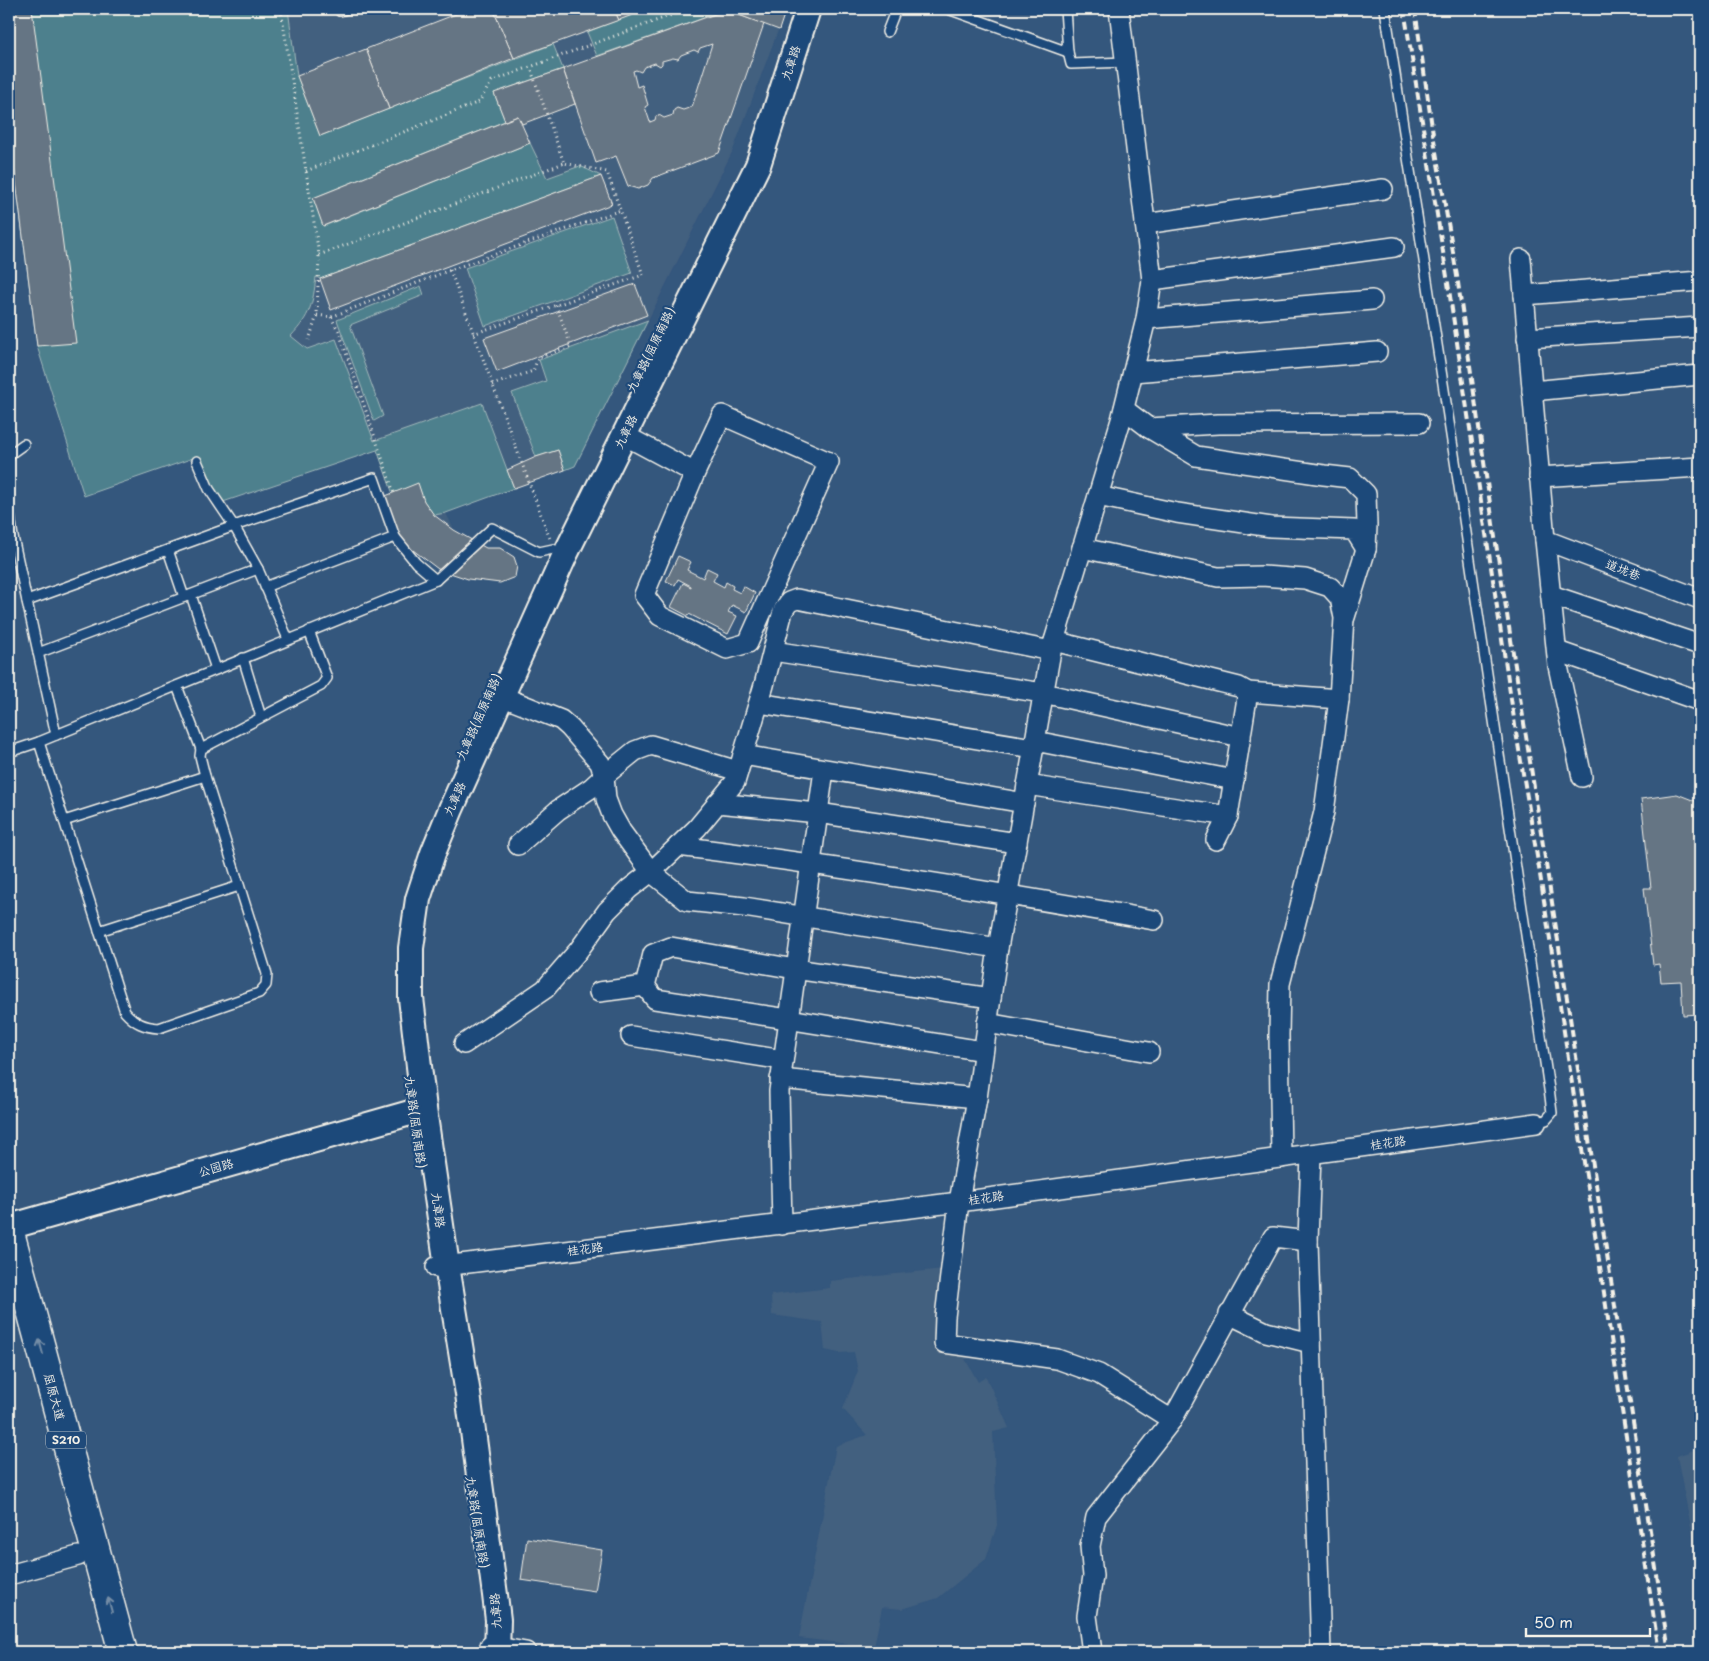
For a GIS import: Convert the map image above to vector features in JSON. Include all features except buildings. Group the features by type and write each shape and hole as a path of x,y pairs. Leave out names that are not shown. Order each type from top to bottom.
{"main road":[{"name":"屈原大道","path":"9,1228 123,1652"},
{"name":"屈原大道","path":"9,1301 104,1652"}],"street":[{"name":"九章路(屈原南路)","path":"419,1110 399,999 399,953 407,902 422,852 442,801 554,550 745,160 794,9"},
{"name":"九章路","path":"493,1649 498,1620 468,1394 441,1266 419,1110 411,998 411,948 418,898 433,853 451,809 562,562 758,165 808,9"},
{"path":"1119,9 1152,280 1146,319 1124,409 1053,646 1043,693 998,948 959,1202 945,1317 944,1343 1057,1359 1100,1374 1172,1420"},
{"path":"1145,224 1383,189"},
{"path":"1152,280 1394,247"},
{"path":"1520,259 1558,666 1582,776"},
{"path":"1524,295 1700,281"},
{"path":"1146,319 1372,300"},
{"path":"1527,338 1700,327"},
{"path":"1133,372 1377,352"},
{"path":"1532,391 1700,375"},
{"path":"1124,409 1149,428 1196,456 1350,478 1366,494 1366,549 1344,618 1339,699 1324,812 1280,984 1281,1158"},
{"path":"722,415 829,462 748,643 727,649 660,616 644,595 695,474 722,415"},
{"path":"1149,428 1218,424 1419,423"},
{"path":"624,435 695,474"},
{"path":"1539,477 1700,467"},
{"path":"1098,496 1177,513 1270,527 1354,530 1366,549"},
{"name":"道垅巷","path":"1545,540 1700,599"},
{"path":"1082,548 1218,577 1262,576 1306,579 1330,587 1340,598 1344,618"},
{"path":"1551,594 1700,645"},
{"path":"464,1044 545,989 578,951 607,911 697,828 735,782 759,703 783,611 789,602 798,600 1053,646 1239,687 1248,692 1339,699"},
{"path":"772,651 1043,693 1241,736"},
{"path":"1557,651 1700,701"},
{"path":"1216,840 1228,816 1248,692"},
{"path":"501,696 561,720 585,744 600,763 604,776 604,788 612,815 620,831 651,872 687,900 744,907 998,948"},
{"path":"759,703 1034,744 1234,780"},
{"path":"518,845 558,810 591,788 635,751 651,745 740,763 824,770 1228,816"},
{"path":"782,1225 780,1078 824,770"},
{"path":"717,803 818,813 1016,843"},
{"path":"678,846 810,863 1008,894 1154,920"},
{"path":"645,986 654,954 671,947 795,969 991,998"},
{"path":"599,992 645,986"},
{"path":"645,986 655,999 983,1051"},
{"path":"987,1023 1149,1052"},
{"path":"631,1036 783,1060"},
{"path":"780,1078 976,1098"},
{"name":"公园路","path":"9,1228 419,1110"},
{"name":"桂花路","path":"441,1266 782,1225 1536,1124"},
{"path":"1311,1154 1308,1240 1321,1652"},
{"path":"1092,1652 1087,1616 1093,1576 1090,1546 1096,1517 1172,1420 1273,1237 1308,1240"},
{"path":"1229,1314 1266,1332 1311,1343"},
{"path":"9,1576 78,1556"},
{"path":"493,1649 526,1652"}],"lane":[{"path":"339,9 340,11 346,9"},
{"path":"887,32 896,9"},
{"path":"948,9 1068,52"},
{"path":"1065,9 1068,52 1071,64 1126,62"},
{"path":"1385,9 1464,516 1550,1096 1552,1113 1546,1120 1536,1124"},
{"path":"9,457 10,454 24,444"},
{"path":"197,461 208,489 234,526 258,570 288,639"},
{"path":"27,602 234,526 374,478 395,537 416,563 436,580"},
{"path":"9,508 13,537 56,735"},
{"path":"9,752 39,742 436,580 492,528 539,552 554,550"},
{"path":"265,587 395,537"},
{"path":"168,550 216,669"},
{"path":"38,653 258,570"},
{"path":"201,749 321,686 327,678 309,631"},
{"path":"242,658 262,717"},
{"path":"39,742 125,1012 132,1020 146,1027 159,1028 259,993 266,985 267,974 205,776 200,756 201,749 176,686"},
{"path":"64,821 205,776"},
{"path":"99,931 239,886"}],"path":[{"path":"281,9 319,255 316,315 309,340"},
{"path":"306,171 479,102 492,81 688,9"},
{"path":"530,67 564,162"},
{"path":"319,255 564,162 607,172 642,275 473,334"},
{"path":"316,315 331,317 450,270 620,210"},
{"path":"450,270 554,550"},
{"path":"492,385 533,371 538,358 572,346 556,305"},
{"path":"331,317 339,332 395,494"}],"shaded area":[{"path":"9,9 786,9 733,150 575,466 446,513 454,530 486,548 500,548 514,557 517,566 515,577 500,583 468,579 438,569 409,547 394,527 392,494 377,450 223,502 209,480 199,456 84,496 37,346 9,127"},
{"path":"944,1269 932,1347 981,1353 965,1359 978,1382 986,1377 1009,1428 993,1432 997,1525 986,1559 938,1598 902,1609 882,1607 874,1647 799,1638 836,1446 867,1435 843,1409 858,1371 854,1352 839,1353 825,1350 822,1322 772,1315 771,1295 830,1288 830,1281"},
{"path":"1700,1448 1700,1572 1677,1456"}],"green space":[{"path":"9,9 288,9 297,76 320,136 553,44 563,69 494,93 505,121 313,198 324,226 530,143 547,178 580,166 601,176 320,279 316,277 310,309 291,336 307,349 336,339 374,441 482,403 514,488 446,513 434,515 424,501 418,484 393,494 377,450 223,502 209,480 199,456 84,496 37,346 9,127"},
{"path":"647,9 729,9 597,56 587,32"},
{"path":"612,216 632,273 485,326 465,268"},
{"path":"421,286 424,295 350,325 383,416 374,421 337,320"},
{"path":"648,320 575,466 565,470 558,450 536,457 512,393 546,381 539,360"}],"railway":[{"path":"1404,9 1448,283 1516,732 1539,868 1659,1652"},
{"path":"1415,9 1433,134 1457,276 1494,531 1669,1652"}]}
